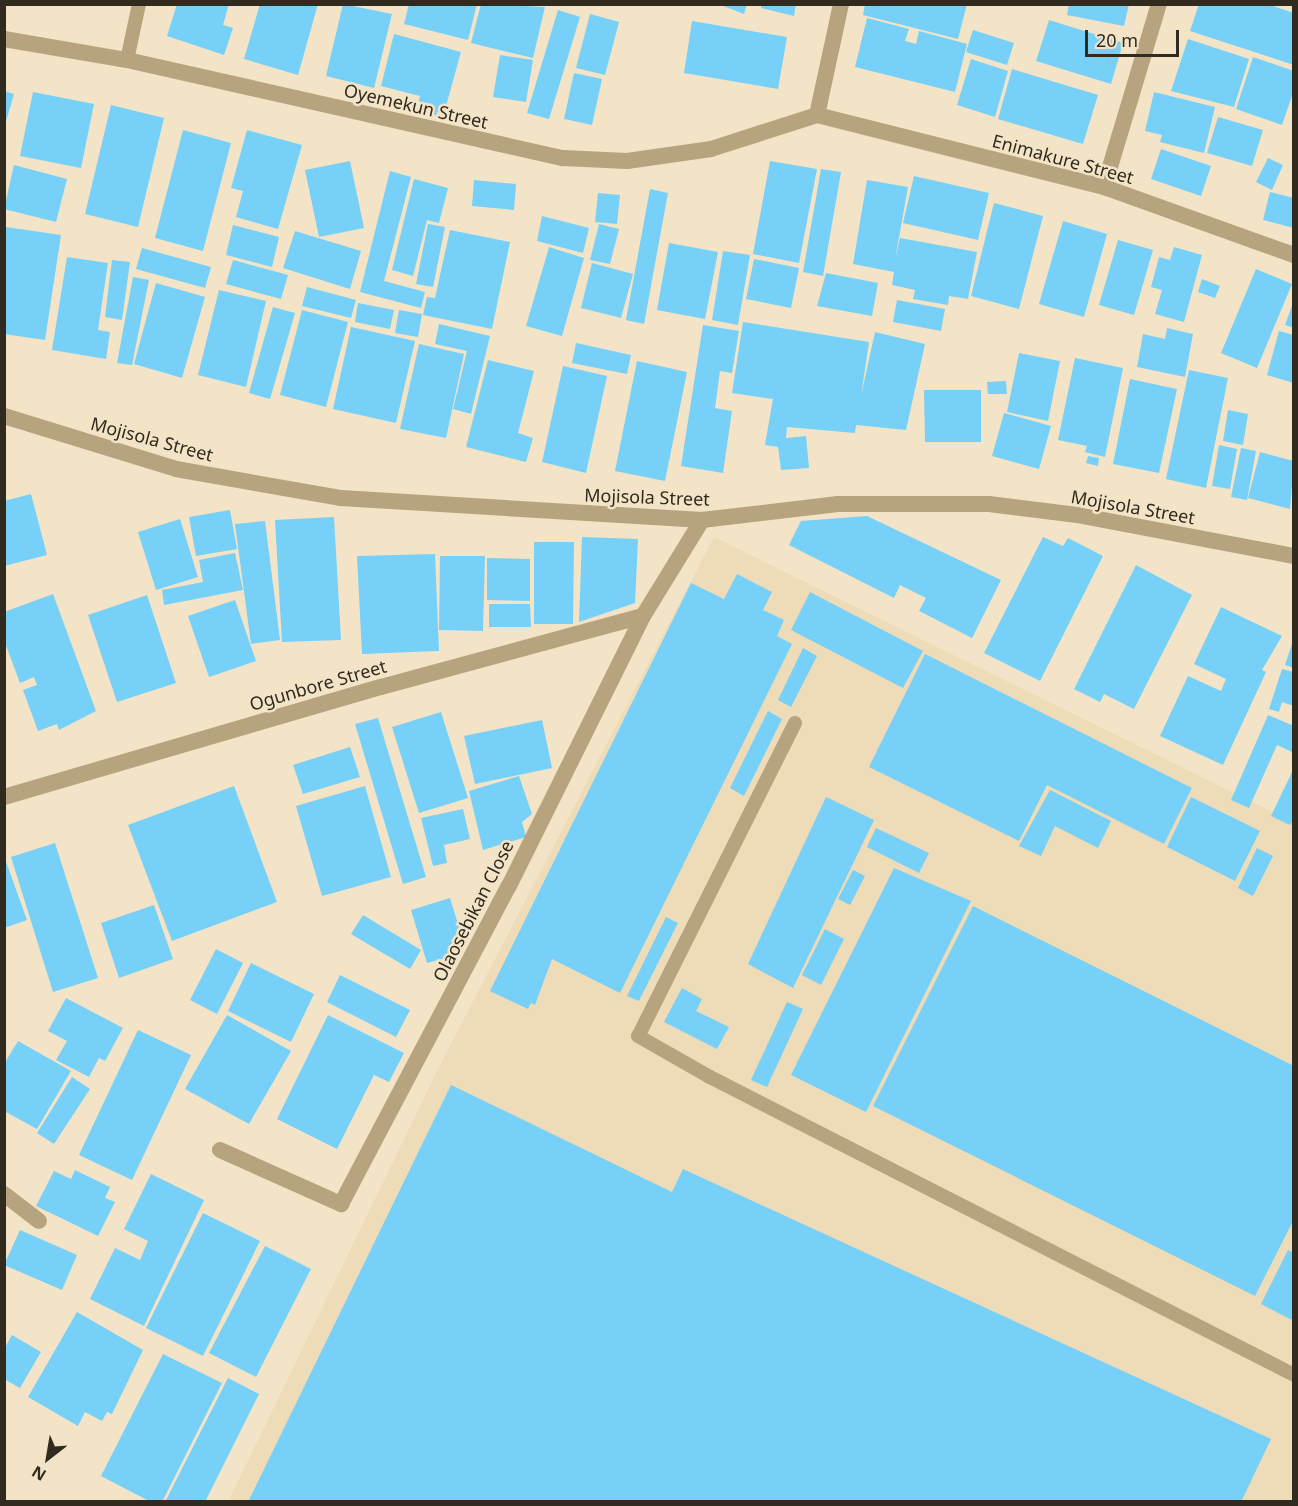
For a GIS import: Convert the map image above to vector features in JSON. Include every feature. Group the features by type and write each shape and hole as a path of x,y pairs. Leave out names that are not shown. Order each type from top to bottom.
{"street":[{"path":"818,115 841,4"},
{"path":"1104,187 1159,4"},
{"name":"Oyemekun Street","path":"4,39 127,60 562,158 627,161 711,149 818,115"},
{"name":"Enimakure Street","path":"818,115 1104,187 1293,255"},
{"name":"Mojisola Street","path":"4,416 176,469 341,498 702,520 838,504 989,504 1077,515 1293,556"},
{"name":"Olaosebikan Close","path":"220,1150 341,1204 509,886 643,616 702,520"},
{"name":"Ogunbore Street","path":"4,797 381,687 643,616"},
{"path":"4,1194 39,1221"}],"lane":[{"path":"127,60 139,4"},
{"path":"795,723 638,1036 710,1077 1293,1375"}],"shaded area":[{"path":"714,537 1293,822 1293,1501 228,1502 439,1067"}],"building":[{"path":"177,4 229,4 223,25 233,28 224,55 167,36"},
{"path":"260,4 318,4 298,75 244,59"},
{"path":"343,4 392,14 374,88 326,76"},
{"path":"409,4 477,4 468,40 404,24"},
{"path":"481,4 545,7 533,58 471,43"},
{"path":"718,4 747,4 744,14"},
{"path":"762,4 796,4 794,16 761,8"},
{"path":"865,4 967,4 958,39 863,15"},
{"path":"1069,4 1129,4 1124,26 1067,15"},
{"path":"1199,4 1267,4 1294,13 1294,65 1190,31"},
{"path":"558,10 580,17 549,119 527,113"},
{"path":"590,14 619,22 605,75 576,68"},
{"path":"867,18 909,29 905,41 916,44 919,31 967,44 955,92 855,67"},
{"path":"1049,20 1123,43 1111,84 1036,61"},
{"path":"692,21 787,37 778,89 684,73"},
{"path":"973,30 1014,43 1007,65 966,52"},
{"path":"394,34 461,52 443,117 416,110 420,96 381,86"},
{"path":"1188,39 1249,59 1234,107 1171,91"},
{"path":"500,55 533,60 526,102 493,97"},
{"path":"1253,57 1294,71 1294,90 1282,125 1236,109"},
{"path":"971,59 1008,71 995,117 957,105"},
{"path":"1012,69 1098,95 1083,144 998,119"},
{"path":"574,73 602,79 592,125 564,119"},
{"path":"4,91 14,94 5,125 4,125"},
{"path":"33,92 94,104 81,168 20,156"},
{"path":"1154,92 1215,107 1204,153 1160,142 1162,135 1145,131"},
{"path":"111,105 164,118 138,227 85,214"},
{"path":"1218,117 1263,130 1252,166 1207,153"},
{"path":"183,130 231,143 203,251 155,238"},
{"path":"247,130 302,145 278,229 236,217 243,191 231,188"},
{"path":"1161,149 1211,166 1201,196 1151,179"},
{"path":"1268,158 1283,165 1272,190 1256,182"},
{"path":"350,161 364,228 319,237 305,170"},
{"path":"770,161 817,169 799,263 753,254"},
{"path":"14,165 67,179 56,222 4,209"},
{"path":"821,169 841,172 823,276 803,272"},
{"path":"390,171 411,177 384,281 425,292 421,308 360,292"},
{"path":"914,176 989,193 978,240 903,223"},
{"path":"414,179 448,188 439,223 427,220 413,276 392,270"},
{"path":"474,180 516,184 514,210 472,206"},
{"path":"867,180 908,187 895,260 900,238 977,252 968,299 949,296 948,305 913,299 915,290 892,285 894,272 853,264"},
{"path":"650,189 668,193 644,324 626,320"},
{"path":"1270,192 1294,198 1294,228 1263,220"},
{"path":"598,193 620,195 617,224 595,222"},
{"path":"994,203 1043,216 1019,309 971,296"},
{"path":"542,216 589,228 583,253 537,241"},
{"path":"1063,221 1107,234 1084,317 1039,304"},
{"path":"428,224 445,227 433,287 416,284"},
{"path":"599,224 619,229 610,264 590,260"},
{"path":"233,225 279,237 272,267 226,255"},
{"path":"6,227 61,235 45,340 4,334"},
{"path":"450,230 510,242 492,329 423,315 427,297 435,298"},
{"path":"295,231 361,251 350,289 283,268"},
{"path":"1118,240 1153,250 1134,315 1099,305"},
{"path":"669,243 718,252 705,319 657,310"},
{"path":"549,247 584,258 562,336 526,326"},
{"path":"1174,247 1202,255 1184,322 1155,314 1162,290 1151,287 1159,257 1170,260"},
{"path":"142,248 211,267 205,288 136,269"},
{"path":"723,251 750,255 738,325 712,320"},
{"path":"67,257 108,263 98,330 110,332 106,359 52,350"},
{"path":"754,259 799,268 791,308 746,299"},
{"path":"112,260 130,262 122,320 105,317"},
{"path":"233,260 288,275 281,299 226,284"},
{"path":"592,263 633,274 621,318 581,308"},
{"path":"1256,269 1292,284 1257,368 1221,353"},
{"path":"826,273 878,283 872,316 817,306"},
{"path":"133,277 149,280 132,365 117,363"},
{"path":"1202,279 1220,286 1215,298 1198,292"},
{"path":"156,283 205,297 182,378 134,364"},
{"path":"307,287 356,300 351,318 302,306"},
{"path":"219,290 266,301 246,387 198,375"},
{"path":"897,300 945,309 941,331 893,322"},
{"path":"1294,300 1294,328 1285,325"},
{"path":"358,303 394,310 390,329 355,322"},
{"path":"273,307 295,313 270,399 249,393"},
{"path":"302,310 348,322 326,407 280,395"},
{"path":"399,310 422,314 418,337 395,333"},
{"path":"743,322 869,342 861,396 875,332 925,344 906,430 856,425 855,433 787,427 786,438 806,436 809,468 781,470 778,447 765,445 773,399 732,393"},
{"path":"439,324 490,336 471,414 453,409 467,351 435,344"},
{"path":"703,325 739,331 732,373 720,371 715,408 732,411 723,473 681,466"},
{"path":"351,327 415,341 396,423 333,409"},
{"path":"1167,328 1193,334 1185,377 1137,367 1143,334 1165,339"},
{"path":"1279,331 1294,335 1294,383 1267,375"},
{"path":"576,343 631,355 627,374 572,363"},
{"path":"419,344 464,354 446,438 400,429"},
{"path":"1019,353 1060,361 1048,421 1007,412"},
{"path":"1075,358 1123,368 1105,457 1085,452 1087,446 1058,440"},
{"path":"488,360 534,371 518,433 533,438 526,462 466,447"},
{"path":"637,361 687,372 665,481 615,471"},
{"path":"563,366 607,376 586,473 542,462"},
{"path":"1189,370 1228,378 1206,488 1166,479"},
{"path":"1130,379 1177,389 1159,473 1113,464"},
{"path":"1006,381 1007,394 988,394 987,382"},
{"path":"924,390 981,390 981,442 925,442"},
{"path":"1228,410 1248,414 1243,445 1223,441"},
{"path":"1004,413 1051,426 1039,469 992,456"},
{"path":"1219,445 1237,449 1230,489 1212,486"},
{"path":"1241,448 1256,451 1247,500 1231,497"},
{"path":"1260,452 1294,461 1290,509 1248,498"},
{"path":"1088,456 1099,458 1098,466 1086,463"},
{"path":"31,494 47,555 4,566 4,501"},
{"path":"230,510 237,549 196,556 189,517"},
{"path":"867,516 1001,580 972,638 919,611 926,598 900,585 894,598 789,545 801,521"},
{"path":"334,517 341,640 282,642 275,520"},
{"path":"180,519 198,577 156,590 138,532"},
{"path":"265,521 280,640 251,644 235,524"},
{"path":"582,537 638,539 635,603 579,622"},
{"path":"1043,537 1063,546 1068,538 1103,556 1040,681 984,653"},
{"path":"534,542 574,542 573,624 534,624"},
{"path":"235,553 243,590 164,605 162,590 203,582 199,560"},
{"path":"435,554 439,651 362,654 357,556"},
{"path":"440,556 485,556 483,631 439,630"},
{"path":"487,558 530,559 530,601 487,600"},
{"path":"1136,565 1192,595 1134,709 1104,694 1100,702 1074,689"},
{"path":"737,574 772,592 763,610 784,620 777,636 792,644 620,993 552,959 535,1005 531,1003 528,1009 490,991 691,583 724,599"},
{"path":"810,592 923,651 903,688 791,630"},
{"path":"53,594 96,711 59,730 57,724 38,731 23,690 37,685 34,677 20,683 4,640 4,612"},
{"path":"147,595 176,683 117,702 88,615"},
{"path":"235,600 256,661 209,677 188,616"},
{"path":"489,604 530,604 531,627 489,627"},
{"path":"1221,607 1282,636 1262,670 1266,672 1223,765 1160,736 1188,676 1221,691 1226,679 1194,664"},
{"path":"1294,641 1294,668 1285,665"},
{"path":"803,648 817,656 791,707 778,700"},
{"path":"925,654 1192,788 1164,844 1047,785 1019,841 869,767"},
{"path":"1282,669 1294,672 1294,706 1282,702 1279,712 1269,709"},
{"path":"768,711 782,719 744,796 730,788"},
{"path":"441,712 468,798 419,813 392,727"},
{"path":"1268,715 1294,726 1294,753 1277,745 1249,808 1231,800"},
{"path":"378,718 426,877 403,884 355,724"},
{"path":"542,720 552,768 475,784 464,736"},
{"path":"350,747 360,777 303,794 293,765"},
{"path":"1294,768 1294,818 1290,825 1271,816"},
{"path":"519,776 532,814 522,822 526,837 483,850 469,791"},
{"path":"234,786 277,902 172,941 128,825"},
{"path":"365,786 391,877 322,896 296,806"},
{"path":"1050,790 1111,821 1098,848 1055,826 1041,856 1019,846"},
{"path":"826,797 874,820 793,988 748,964"},
{"path":"1191,797 1260,831 1235,881 1167,847"},
{"path":"463,809 470,839 444,845 447,863 433,866 421,818"},
{"path":"876,828 929,853 919,873 867,847"},
{"path":"55,843 98,978 53,992 11,857"},
{"path":"1257,848 1273,856 1253,896 1238,888"},
{"path":"4,856 27,920 4,928"},
{"path":"894,868 971,901 866,1112 791,1075"},
{"path":"853,870 865,876 850,905 838,899"},
{"path":"450,898 462,937 451,940 456,955 427,963 411,910"},
{"path":"154,905 173,959 119,978 101,923"},
{"path":"973,906 1294,1066 1294,1219 1255,1296 873,1106"},
{"path":"363,915 421,950 410,969 351,934"},
{"path":"666,917 678,923 639,1001 627,996"},
{"path":"825,929 844,939 821,985 802,975"},
{"path":"216,949 243,963 217,1014 190,1000"},
{"path":"251,963 314,994 291,1042 228,1011"},
{"path":"340,975 410,1010 396,1037 327,1002"},
{"path":"682,988 702,999 696,1011 729,1027 717,1049 664,1022"},
{"path":"66,998 123,1028 105,1061 99,1058 89,1077 56,1060 67,1041 48,1031"},
{"path":"787,1002 803,1009 767,1087 751,1080"},
{"path":"227,1015 291,1051 249,1124 185,1089"},
{"path":"328,1015 404,1053 389,1082 374,1075 337,1149 277,1119"},
{"path":"138,1030 191,1055 132,1180 79,1155"},
{"path":"18,1041 71,1071 37,1129 4,1111 4,1064"},
{"path":"72,1077 90,1089 54,1144 37,1133"},
{"path":"451,1085 672,1192 683,1169 1271,1439 1241,1502 248,1502"},
{"path":"75,1170 110,1187 105,1198 115,1202 98,1236 36,1206 54,1171 71,1179"},
{"path":"151,1174 204,1200 144,1326 90,1299 115,1248 140,1260 148,1241 124,1229"},
{"path":"203,1213 260,1241 203,1356 146,1328"},
{"path":"20,1230 77,1255 62,1290 4,1265"},
{"path":"265,1246 311,1269 256,1377 209,1353"},
{"path":"1288,1250 1294,1253 1294,1321 1261,1304"},
{"path":"77,1312 143,1350 112,1414 107,1412 102,1421 85,1412 78,1426 28,1397"},
{"path":"12,1335 41,1352 20,1388 4,1379 4,1349"},
{"path":"163,1354 222,1383 162,1502 151,1502 101,1476"},
{"path":"228,1378 259,1394 205,1502 165,1502"}]}
